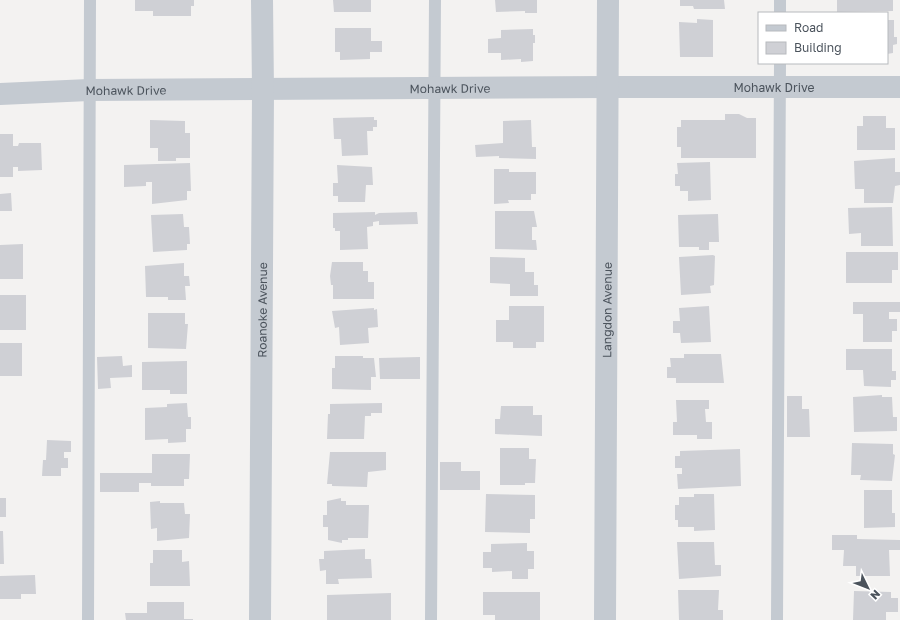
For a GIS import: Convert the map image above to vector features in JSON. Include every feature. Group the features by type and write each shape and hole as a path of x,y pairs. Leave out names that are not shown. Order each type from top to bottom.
{"street":[{"name":"Roanoke Avenue","path":"260,620 263,90 262,0"},
{"name":"Langdon Avenue","path":"605,620 608,0"},
{"name":"Mohawk Drive","path":"0,94 89,90 900,87"}],"lane":[{"path":"88,620 90,0"},
{"path":"431,620 435,0"},
{"path":"780,0 780,12"},
{"path":"777,620 780,64"}],"building":[{"path":"135,0 194,0 194,6 191,6 191,16 153,16 153,11 135,11"},
{"path":"333,0 371,0 371,12 334,12"},
{"path":"495,0 537,0 537,13 525,13 525,11 496,12"},
{"path":"680,0 724,0 725,9 694,9 693,6 680,6"},
{"path":"837,0 893,0 893,11 837,12"},
{"path":"697,19 713,20 713,57 680,57 679,22 697,23"},
{"path":"888,20 894,20 894,37 897,37 897,44 893,45 893,53 888,54"},
{"path":"335,28 371,28 371,41 382,41 382,52 370,52 370,59 340,60 340,52 335,52"},
{"path":"533,29 535,43 533,43 533,61 521,62 521,59 501,60 501,53 488,53 488,39 501,38 501,30"},
{"path":"725,114 739,114 747,118 756,118 756,158 681,158 681,147 677,147 677,127 681,127 681,120 725,120"},
{"path":"863,116 886,116 886,128 895,128 895,150 857,150 857,126 863,126"},
{"path":"374,117 374,120 377,120 377,127 373,127 373,131 367,131 368,155 342,156 341,139 334,139 333,118"},
{"path":"150,120 185,121 185,133 190,133 190,158 176,158 176,161 158,161 158,148 150,148"},
{"path":"531,120 532,147 536,147 536,159 499,158 499,156 476,157 475,145 503,143 503,121"},
{"path":"0,134 13,134 13,146 18,146 19,143 41,143 42,170 18,171 18,167 13,167 13,177 0,177"},
{"path":"895,158 895,172 900,172 900,185 895,186 893,203 864,203 864,189 855,189 854,161"},
{"path":"710,162 711,200 688,201 688,191 680,191 680,186 675,186 675,174 678,174 677,163"},
{"path":"190,163 191,191 187,191 187,200 152,204 152,182 146,182 146,186 124,187 124,165"},
{"path":"337,165 372,167 373,185 366,185 365,202 338,202 338,196 333,196 333,183 338,183"},
{"path":"494,169 509,169 509,172 536,172 536,194 531,194 531,200 508,200 509,203 494,204"},
{"path":"11,193 12,211 0,211 0,194"},
{"path":"892,207 893,246 861,246 861,233 849,234 848,208"},
{"path":"495,211 534,211 537,227 532,227 532,240 536,240 537,250 495,249"},
{"path":"375,212 375,215 379,213 417,212 418,224 379,225 379,221 373,222 373,226 367,227 368,249 340,250 340,231 335,231 335,228 333,228 333,213"},
{"path":"183,214 184,227 189,227 190,244 187,244 187,250 153,252 151,215"},
{"path":"718,214 719,242 709,242 709,250 699,250 699,247 679,247 678,215"},
{"path":"23,244 23,279 0,279 0,245"},
{"path":"846,252 898,252 898,270 892,270 892,283 846,283"},
{"path":"715,256 714,285 710,286 711,293 681,295 679,257"},
{"path":"490,257 525,258 525,272 534,272 534,285 538,285 538,296 510,296 510,284 490,283"},
{"path":"332,262 363,262 363,271 368,271 368,282 374,282 374,299 333,299 333,285 331,285 330,276"},
{"path":"184,263 184,276 189,276 190,286 185,286 186,300 168,300 168,297 146,297 145,266"},
{"path":"0,295 26,295 26,330 0,330"},
{"path":"853,302 900,302 900,312 889,312 889,319 897,319 897,331 892,331 892,342 863,342 863,314 853,314"},
{"path":"509,306 544,306 544,342 536,342 536,348 513,348 513,342 496,342 496,320 509,320"},
{"path":"709,306 711,342 681,343 680,333 673,333 673,321 680,321 679,308"},
{"path":"374,308 374,310 377,309 378,327 368,328 369,343 340,345 339,327 335,328 332,311"},
{"path":"148,313 185,313 185,324 188,324 186,349 148,348"},
{"path":"0,343 22,343 22,376 0,376"},
{"path":"846,349 892,349 892,371 896,371 896,380 891,380 891,387 864,386 863,370 846,370"},
{"path":"684,354 721,354 724,383 676,383 676,378 667,378 667,367 671,367 670,358 684,358"},
{"path":"122,356 123,366 132,365 132,377 110,378 111,388 98,389 97,357"},
{"path":"335,356 363,356 363,358 374,358 376,377 371,377 371,390 332,389 332,368 335,368"},
{"path":"420,357 420,379 380,379 379,358"},
{"path":"187,361 187,394 170,394 170,390 142,390 142,362"},
{"path":"882,395 882,397 892,397 893,417 897,417 897,431 854,432 853,397"},
{"path":"787,396 802,396 802,409 809,409 810,437 787,437"},
{"path":"676,400 709,400 709,409 705,409 706,422 712,422 712,439 697,439 697,435 673,435 673,422 677,422"},
{"path":"187,403 188,417 191,417 191,429 186,429 186,442 168,443 168,439 145,440 145,408 167,407 167,404"},
{"path":"382,403 382,413 371,413 371,416 365,416 364,439 327,439 330,404"},
{"path":"501,406 533,406 533,415 542,415 542,436 495,434 495,419 500,419"},
{"path":"47,440 71,441 71,452 64,452 64,458 68,458 68,468 61,468 61,476 42,476 43,460 46,460"},
{"path":"852,443 893,444 893,454 895,455 892,481 860,480 861,475 851,475"},
{"path":"500,448 529,448 529,459 536,459 535,483 525,483 525,485 500,485"},
{"path":"740,449 741,486 678,489 677,474 682,474 682,468 675,468 675,456 680,456 680,451"},
{"path":"330,452 386,452 386,470 368,472 367,487 332,486 332,484 327,484"},
{"path":"152,454 190,454 189,479 184,479 184,486 151,486 151,483 139,483 139,492 100,492 100,473 152,473"},
{"path":"440,462 461,462 461,471 480,471 480,490 440,490"},
{"path":"864,490 892,490 892,513 895,513 895,527 864,528"},
{"path":"486,494 535,495 535,519 530,519 530,533 485,532"},
{"path":"694,494 714,494 715,530 694,531 694,527 678,527 678,520 675,520 675,505 679,505 679,497 694,497"},
{"path":"0,498 6,498 6,517 0,517"},
{"path":"341,498 341,501 346,501 346,505 369,505 368,538 348,538 348,540 342,540 342,543 328,540 328,527 323,527 323,515 327,515 327,501"},
{"path":"160,501 160,503 184,503 185,514 190,514 189,538 157,541 157,528 151,529 150,502"},
{"path":"0,531 3,531 4,564 0,564"},
{"path":"832,535 857,535 857,539 900,540 900,550 889,550 890,576 856,576 856,566 843,566 844,550 832,550"},
{"path":"677,542 714,542 715,565 721,565 721,576 679,579"},
{"path":"527,543 527,551 534,551 534,569 528,569 528,579 512,579 512,571 492,572 492,568 483,568 483,552 491,552 491,544"},
{"path":"365,549 365,559 371,559 372,578 338,579 339,584 326,584 326,570 320,571 319,559 324,559 324,551"},
{"path":"153,550 182,550 182,562 189,561 190,586 150,586 150,563 153,563"},
{"path":"35,575 36,594 21,594 21,599 0,599 0,576"},
{"path":"678,590 719,590 718,610 723,610 723,620 679,620"},
{"path":"854,591 891,592 891,598 898,598 898,612 886,612 886,620 853,620"},
{"path":"483,592 540,592 540,620 495,620 495,615 483,615"},
{"path":"391,593 391,620 327,620 327,595"},
{"path":"147,602 184,602 184,619 193,620 126,620 125,613 147,613"}]}
